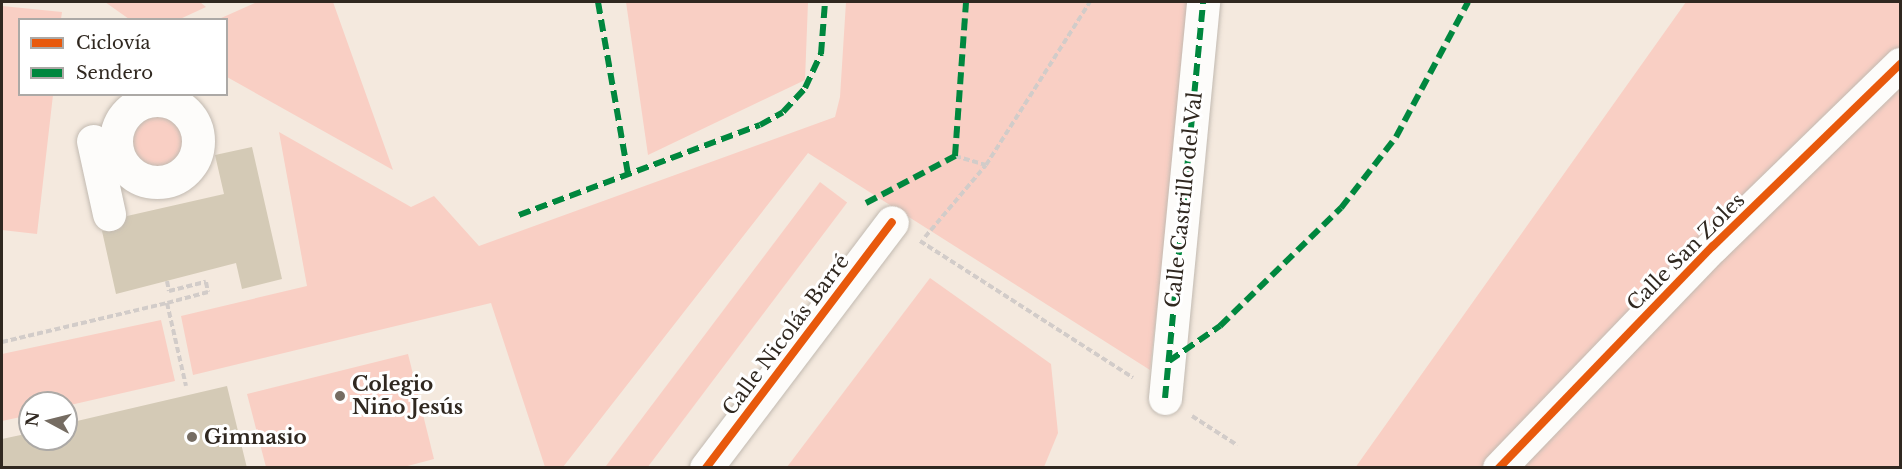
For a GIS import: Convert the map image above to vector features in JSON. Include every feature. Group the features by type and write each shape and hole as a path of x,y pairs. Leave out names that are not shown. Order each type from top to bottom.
{"street":[{"name":"Calle Castrillo del Val","path":"1165,399 1203,2"},
{"name":"Calle San Zoles","path":"1499,468 1713,246 1900,64"},
{"path":"93,141 109,214"},
{"name":"Calle Nicolás Barré","path":"706,468 892,222"}],"path":[{"path":"921,242 986,165 1090,2"},
{"path":"955,156 986,165"},
{"path":"892,222 1237,445"},
{"path":"2,342 208,292 206,282 169,291 167,281"},
{"path":"167,303 186,386"}],"shaded area":[{"path":"105,2 200,2 206,7 182,18 128,18"},
{"path":"257,2 333,2 393,170 228,78 228,18 221,18"},
{"path":"626,2 808,2 805,80 648,155"},
{"path":"846,2 1192,2 1150,370 808,153 563,467 545,467 491,303 193,375 181,316 307,286 279,132 411,207 434,196 479,246 835,117 840,97"},
{"path":"1686,2 1900,2 1900,467 1355,468"},
{"path":"2,6 62,12 61,18 18,18 18,96 53,96 37,234 2,230"},
{"path":"158,111 174,116 182,124 187,140 182,156 174,164 158,169 142,164 134,156 129,140 134,124 142,116"},
{"path":"820,182 847,202 647,468 606,466"},
{"path":"930,278 1051,364 1058,433 1044,467 787,467"},
{"path":"161,320 175,381 78,403 78,391 18,391 18,418 2,421 2,354"},
{"path":"408,354 434,459 400,468 266,467 247,394"}],"building":[{"path":"252,147 282,279 242,289 236,263 116,294 102,231 121,228 127,216 224,194 215,155"},
{"path":"227,386 247,468 2,468 2,439 18,436 18,451 78,451 78,421"}],"marked path":[{"path":"598,2 628,174"},
{"path":"519,215 760,125 783,112 805,88 821,54 825,2"},
{"path":"866,203 955,156 966,2"},
{"path":"1165,398 1203,2"},
{"path":"1169,361 1220,326 1341,208 1396,137 1468,2"}],"cycle path":[{"path":"1499,468 1713,246 1900,64"},
{"path":"706,468 892,222"}],"place":[{"name":"Colegio Niño Jesús","path":"340,396"},
{"name":"Gimnasio","path":"192,437"}]}
